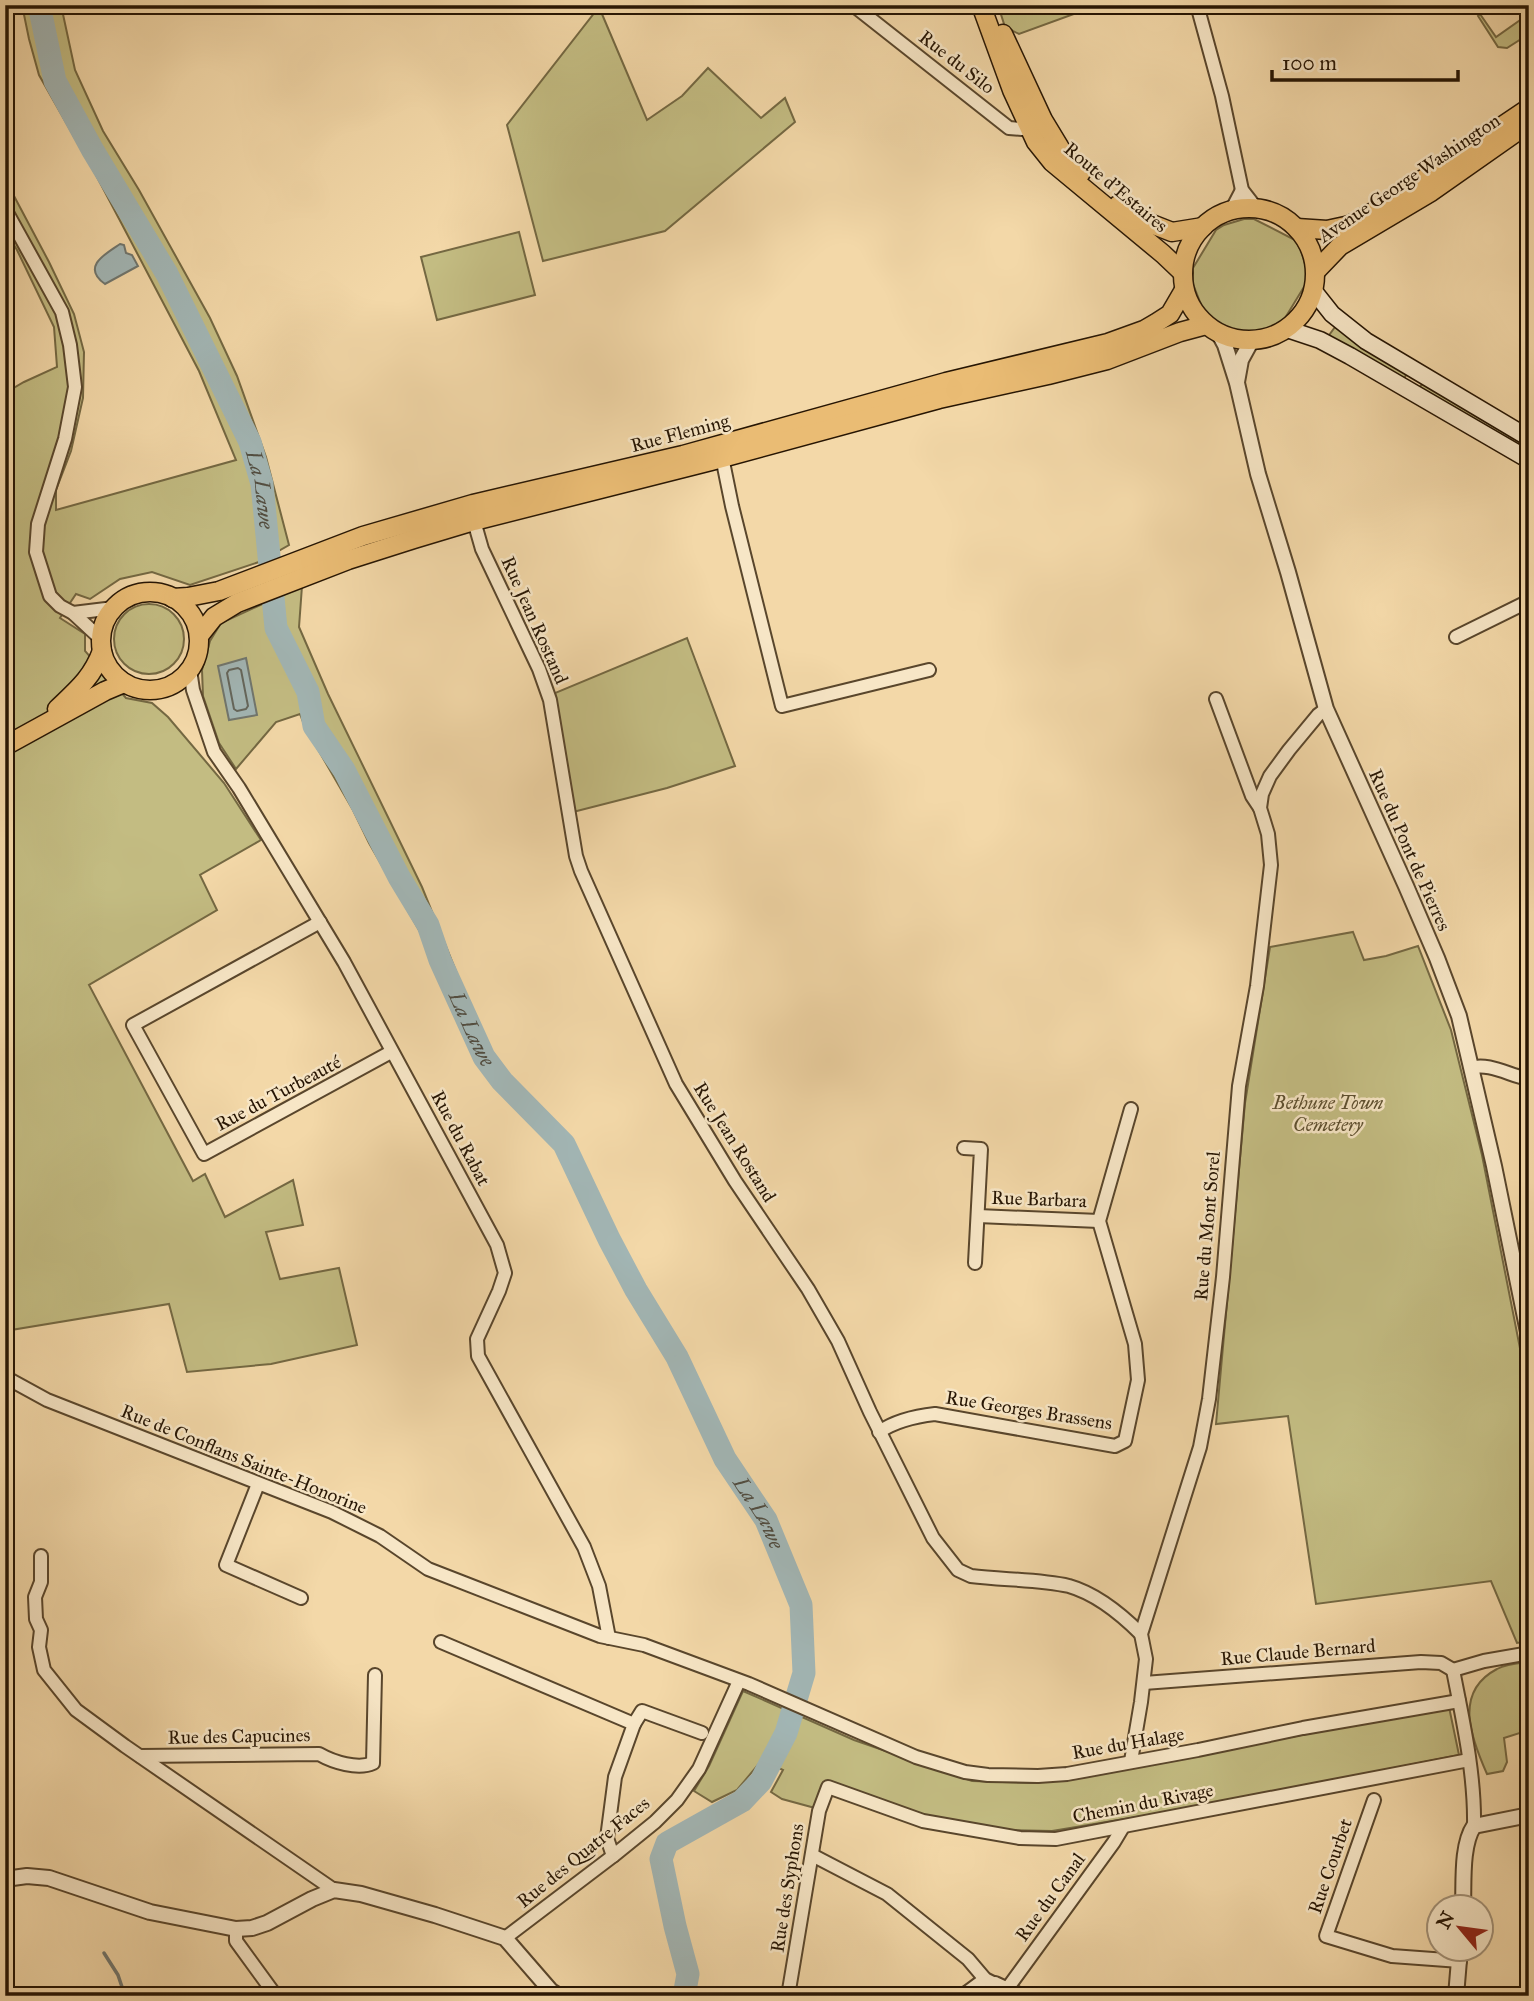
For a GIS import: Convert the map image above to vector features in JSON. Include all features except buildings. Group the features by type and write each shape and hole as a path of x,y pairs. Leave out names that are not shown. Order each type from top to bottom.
{"main road":[{"path":"981,5 1036,124"},
{"path":"992,5 1036,124"},
{"name":"Avenue George Washington","path":"1297,228 1327,230 1350,225 1382,207 1529,108"},
{"name":"Avenue George Washington","path":"1316,271 1340,246 1431,192 1529,123"},
{"name":"Route d'Estaires","path":"1036,124 1107,198 1144,221 1172,232 1203,227"},
{"name":"Route d'Estaires","path":"1036,124 1036,142 1052,162 1163,254 1184,281"},
{"path":"1256,208 1285,218 1297,228 1311,252 1316,271 1313,290 1303,312 1287,328 1272,337 1242,341 1213,330 1193,309 1184,281 1188,248 1203,227 1231,211 1256,208"},
{"name":"Rue Fleming","path":"199,636 214,617 259,586 363,537 473,504 683,455 934,386 1108,343 1144,330 1170,314 1184,281"},
{"path":"1313,290 1332,314 1366,341 1529,438"},
{"path":"1287,328 1320,340 1350,356 1529,460"},
{"name":"Rue Fleming","path":"289,573 361,556 474,521 939,399 1107,360 1180,332 1213,330"},
{"name":"Rue Fleming","path":"173,598 259,586"},
{"path":"40,726 86,683 98,663 105,622 114,608 131,596 141,593 163,594 173,598 183,604 191,614 199,636 199,648 190,670 177,683 159,690 147,691 124,683 107,665 102,645"},
{"path":"5,746 124,683"}],"street":[{"name":"Rue du Silo","path":"853,5 1009,128 1022,129 1036,124"},
{"path":"1197,5 1222,96 1242,188 1256,208"},
{"path":"1231,211 1242,188"},
{"path":"5,209 62,312 71,345 75,387 65,439 38,524 36,552 50,596 73,613 102,645"},
{"name":"Rue du Pont de Pierres","path":"1213,330 1226,345 1258,474 1289,572 1326,709 1437,958 1459,1016 1494,1166 1529,1337"},
{"name":"Rue du Pont de Pierres","path":"1237,383 1241,360 1252,340"},
{"path":"722,457 782,706 929,670"},
{"name":"Rue Jean Rostand","path":"474,521 482,549 539,669 550,700 576,856 581,871 676,1084 735,1181 808,1289 838,1342 879,1432 933,1538 958,1570 971,1577 1068,1586 1105,1603 1141,1633"},
{"path":"1457,638 1529,601"},
{"path":"73,613 114,608"},
{"name":"Rue du Rabat","path":"190,670 193,690 214,752 239,788 363,996 497,1245 505,1273 477,1339 478,1356 584,1546 598,1586 609,1638"},
{"name":"Rue du Mont Sorel","path":"1131,1761 1146,1659 1141,1633 1200,1447 1209,1399 1223,1277 1238,1086 1257,986 1271,865 1268,834 1260,808 1252,796 1216,699"},
{"path":"1260,808 1262,794 1270,776 1318,715 1326,709"},
{"name":"Rue du Turbeauté","path":"320,922 133,1025 204,1154 391,1052"},
{"path":"1471,1068 1479,1065 1529,1079"},
{"path":"1099,1221 1131,1109"},
{"name":"Rue Barbara","path":"964,1148 981,1149 975,1263"},
{"name":"Rue Barbara","path":"978,1216 1099,1221"},
{"name":"Rue Georges Brassens","path":"879,1432 886,1427 920,1416 935,1414 1115,1446 1125,1441 1138,1380 1135,1344 1099,1221"},
{"name":"Rue de Conflans Sainte-Honorine","path":"5,1377 47,1400 332,1512 380,1536 428,1569 591,1633 644,1645 779,1698"},
{"path":"258,1484 226,1564 301,1598"},
{"name":"Rue des Capucines","path":"41,1556 41,1582 35,1597 36,1619 41,1630 39,1647 44,1670 76,1710 334,1890"},
{"path":"441,1642 634,1724"},
{"path":"1464,1892 1466,1845 1474,1826 1475,1797 1453,1670 1529,1653"},
{"name":"Rue Claude Bernard","path":"1144,1684 1421,1662 1441,1663 1453,1670"},
{"name":"Rue des Capucines","path":"140,1756 319,1754 328,1759 365,1767 373,1763 375,1675"},
{"name":"Rue des Quatre Faces","path":"505,1938 613,1856 677,1800 699,1769 739,1681"},
{"name":"Rue du Halage","path":"779,1698 916,1756 965,1772 1038,1776 1067,1774 1303,1728 1460,1705"},
{"path":"613,1856 607,1838 615,1777 634,1724 642,1711 702,1732"},
{"name":"Chemin du Rivage","path":"828,1787 923,1821 1020,1838 1056,1839 1468,1755"},
{"name":"Rue des Syphons","path":"788,1996 819,1811 828,1787"},
{"name":"Rue Courbet","path":"1374,1800 1326,1936 1392,1956 1426,1956"},
{"path":"1474,1826 1529,1815"},
{"name":"Rue du Canal","path":"962,1996 995,1987 1114,1842 1123,1827"},
{"path":"812,1855 887,1894 968,1959 995,1987 1021,1996"},
{"path":"5,1880 27,1876 49,1878 150,1912 236,1929 267,1923 334,1890 361,1894 505,1938 551,1991 559,1996"},
{"path":"236,1929 236,1941 276,1996"},
{"path":"1456,1996 1459,1962"}],"green space":[{"path":"22,5 61,5 75,70 103,131 210,318 237,376 266,457 289,545 259,562 190,585 152,572 120,579 90,599 76,594 60,618 85,634 85,651 126,698 152,703 168,717 224,783 261,840 200,875 217,910 89,985 193,1181 205,1174 225,1217 293,1180 303,1225 266,1232 280,1279 339,1268 357,1345 271,1364 187,1372 169,1304 5,1331 5,393 57,367 54,327 5,231 5,179 74,314 84,352 83,398 71,451 56,490 56,510 236,460 199,371 96,175 39,75"},
{"path":"998,5 1093,7 1019,34 1005,27"},
{"path":"1515,5 1522,5 1529,17 1529,34 1507,48 1498,47 1478,16 1480,14 1496,37 1523,18"},
{"path":"599,7 647,120 682,96 708,68 761,118 785,98 795,122 665,231 543,261 507,125"},
{"path":"1244,219 1254,219 1295,240 1307,271 1307,282 1282,323 1255,333 1240,332 1214,322 1202,307 1193,284 1193,268 1216,230"},
{"path":"519,232 535,295 437,320 421,257"},
{"path":"1335,327 1406,372 1404,379 1327,338"},
{"path":"1423,383 1529,444 1529,453 1419,388"},
{"path":"302,586 299,627 328,694 422,887 456,971 439,976 423,937 300,714 276,722 236,769 219,743 203,696 202,670 210,641 221,623"},
{"path":"149,604 174,614 184,639 174,664 149,674 124,664 114,639 124,614"},
{"path":"687,638 735,766 667,788 573,812 555,693"},
{"name":"Bethune Town Cemetery","path":"1353,932 1364,960 1418,946 1451,1030 1482,1155 1529,1394 1529,1641 1517,1643 1491,1581 1316,1604 1288,1416 1216,1424 1245,1103 1270,947"},
{"path":"1529,1662 1529,1730 1504,1738 1507,1762 1503,1771 1487,1774 1472,1731 1470,1703 1483,1679 1497,1669"},
{"path":"743,1691 854,1740 972,1781 1034,1783 1449,1707 1459,1755 1203,1806 1052,1831 1002,1830 923,1817 826,1781 815,1808 782,1799 771,1792 783,1770 762,1760 737,1790 712,1802 694,1791 709,1766"}],"water":[{"path":"120,244 124,245 126,253 132,255 138,266 105,284 98,278 95,267 102,257"},
{"path":"246,658 257,715 229,720 218,666"}],"waterway":[{"name":"La Lawe","path":"39,5 55,81 92,149 167,274 250,442 262,484 276,628 308,692 314,726 344,770 399,877 428,925 440,960 484,1057 502,1081 564,1144 636,1290 677,1357 725,1459 766,1520 801,1605 804,1673 786,1733 761,1781 742,1801 667,1843 661,1859 688,1974 684,1996"},
{"path":"104,1953 118,1975 125,1996"}]}
